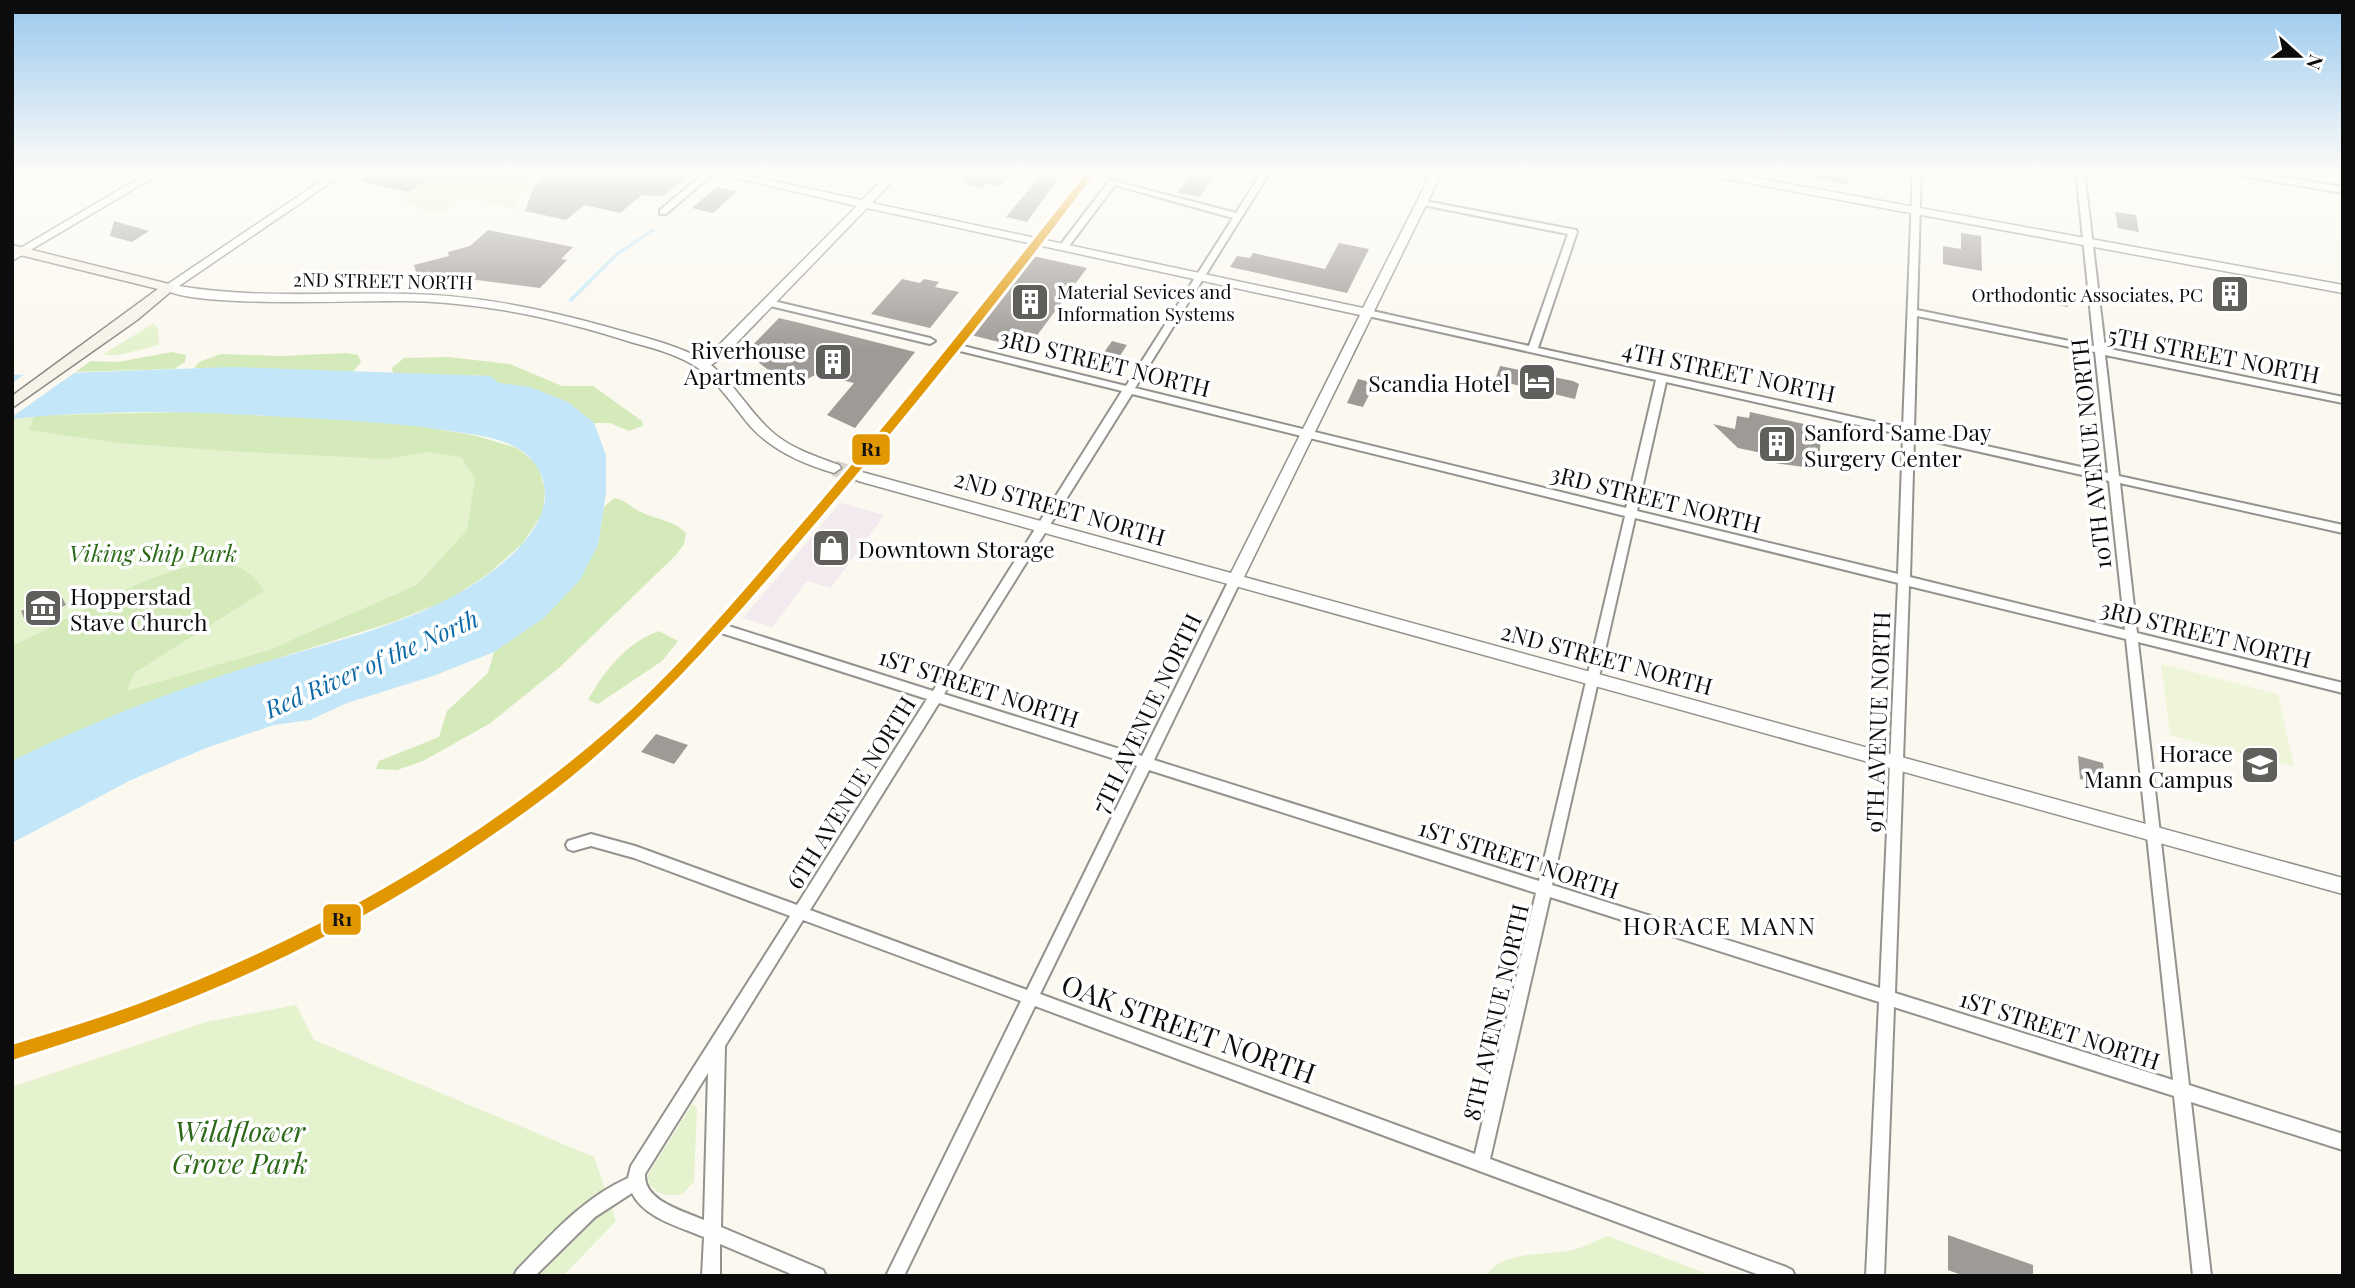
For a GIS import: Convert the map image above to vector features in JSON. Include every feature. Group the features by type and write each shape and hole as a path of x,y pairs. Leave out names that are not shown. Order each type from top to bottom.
{"main road":[{"name":"2ND STREET NORTH","path":"16,253 168,288"},
{"path":"12,390 168,288"},
{"path":"12,403 127,316"}],"street":[{"path":"16,253 56,230"},
{"path":"168,288 254,230"},
{"path":"703,364 719,353 840,230"},
{"name":"4TH STREET NORTH","path":"985,230 2343,529"},
{"path":"1066,244 1077,230"},
{"name":"6TH AVENUE NORTH","path":"635,1183 637,1172 1228,230"},
{"name":"7TH AVENUE NORTH","path":"895,1276 1307,433 1409,230"},
{"path":"1532,349 1573,232 1564,230"},
{"name":"9TH AVENUE NORTH","path":"1875,1276 1888,999 1916,230"},
{"path":"2027,230 2343,289"},
{"name":"10TH AVENUE NORTH","path":"2085,230 2202,1276"},
{"name":"4TH STREET NORTH","path":"1016,237 1066,244 1106,256"},
{"name":"2ND STREET NORTH","path":"168,288 207,296 265,300 441,298 500,304 632,338 703,364 731,390 756,425 771,439 787,451 834,468"},
{"path":"769,303 930,341"},
{"name":"5TH STREET NORTH","path":"1912,312 2343,400"},
{"name":"3RD STREET NORTH","path":"959,348 2343,688"},
{"name":"8TH AVENUE NORTH","path":"1481,1164 1662,378"},
{"name":"2ND STREET NORTH","path":"858,476 1044,525 2343,886"},
{"name":"1ST STREET NORTH","path":"722,629 2343,1142"},
{"name":"OAK STREET NORTH","path":"573,845 591,839 635,852 1786,1276"},
{"path":"711,1276 717,1046"},
{"path":"523,1276 591,1212 619,1189 635,1183 640,1196 663,1211 817,1276"}],"shaded area":[{"name":"Downtown Storage","path":"840,503 884,515 831,588 807,581 772,627 743,618"}],"green space":[{"path":"154,323 155,327 158,327 159,345 119,355 102,355"},
{"path":"172,352 186,355 185,362 174,369 75,372 91,361 118,362"},
{"path":"347,353 358,355 361,362 353,372 194,368 199,362 221,354 280,356"},
{"path":"448,357 510,364 562,386 593,386 642,421 643,426 629,431 610,423 594,423 568,402 530,387 499,383 490,376 393,373 392,368 404,358"},
{"name":"Viking Ship Park","path":"195,412 401,423 477,436 522,544 12,761 12,419 64,413"},
{"path":"195,412 401,423 477,436 517,448 538,465 545,490 543,513 522,544 488,574 448,600 393,622 221,676 12,761 12,646 118,593 177,570 203,564 227,564 249,573 264,591 134,673 127,691 269,650 417,585 467,530 475,478 461,457 429,452 386,459 228,451 119,443 29,430 34,416"},
{"path":"614,498 681,528 686,533 684,544 675,556 560,667 489,724 423,761 397,770 376,769 379,761 439,737 447,711 488,673 494,652 544,618 598,545 604,507"},
{"path":"659,631 678,641 662,661 598,704 588,700 601,679 627,650"},
{"path":"2161,664 2278,694 2294,767 2170,735"},
{"name":"Wildflower Grove Park","path":"296,1005 314,1040 594,1157 616,1221 563,1276 12,1276 12,1087 206,1022"},
{"path":"693,1103 697,1108 694,1182 682,1194 660,1193 652,1187 647,1176"},
{"path":"1608,1236 1712,1276 1486,1276 1503,1261 1515,1257 1576,1249"}],"water":[{"name":"Red River of the North","path":"232,367 490,376 499,383 530,387 568,402 594,423 606,455 606,493 598,545 580,580 544,618 494,652 433,676 347,703 310,720 274,725 206,748 131,780 12,843 12,761 168,694 254,665 358,635 424,610 456,595 496,569 524,542 538,521 543,510 545,490 542,476 535,464 519,449 482,436 384,423 217,413 114,412 12,419 12,375"}],"pier":[{"path":"80,368 12,417 12,383 29,371"}],"building":[{"path":"112,230 149,231 132,242 110,236"},
{"path":"489,230 573,247 561,259 567,260 540,288 446,276 419,283 414,265 449,256 448,252 470,246"},
{"path":"1961,233 1981,236 1982,271 1943,264 1943,246 1961,249"},
{"path":"1339,243 1369,249 1347,293 1230,267 1237,256 1250,258 1253,253 1325,269"},
{"name":"Material Sevices and Information Systems","path":"1033,256 1087,268 1027,349 971,335"},
{"path":"902,279 920,283 924,279 939,282 935,287 959,292 930,328 871,314"},
{"path":"2042,289 2067,294 2068,307 2043,302"},
{"name":"Riverhouse Apartments","path":"779,318 915,352 855,428 827,415 854,383 817,374 790,388 746,352"},
{"path":"1112,341 1127,345 1112,368 1096,364"},
{"name":"Scandia Hotel","path":"1500,366 1573,381 1579,384 1575,399 1495,380"},
{"path":"1358,379 1375,383 1363,407 1347,403"},
{"name":"Sanford Same Day Surgery Center","path":"1750,412 1822,428 1818,469 1775,463 1776,456 1738,448 1713,424 1735,429 1737,416 1749,418"},
{"name":"Hopperstad Stave Church","path":"60,593 66,605 26,623 21,611"},
{"path":"656,734 688,745 674,764 641,752"},
{"path":"2078,756 2103,763 2106,786 2080,779"},
{"path":"1948,1235 2033,1265 2033,1276 1964,1276 1948,1270"}],"waterway":[{"path":"571,300 616,255 653,230"}],"tunnel":[{"path":"834,468 858,476"}],"transit line":[{"name":"R1","path":"12,1053 175,997 332,926 479,837 549,787 636,713 731,613 893,423 1046,230"}],"place":[{"name":"Orthodontic Associates, PC","path":"2230,294"},
{"name":"Material Sevices and Information Systems","path":"1030,302"},
{"name":"Riverhouse Apartments","path":"833,362"},
{"name":"Scandia Hotel","path":"1537,382"},
{"name":"Sanford Same Day Surgery Center","path":"1777,444"},
{"name":"Downtown Storage","path":"831,548"},
{"name":"Hopperstad Stave Church","path":"43,608"},
{"name":"Horace Mann Campus","path":"2260,765"}],"district":[{"name":"HORACE MANN","path":"1720,925"}]}
